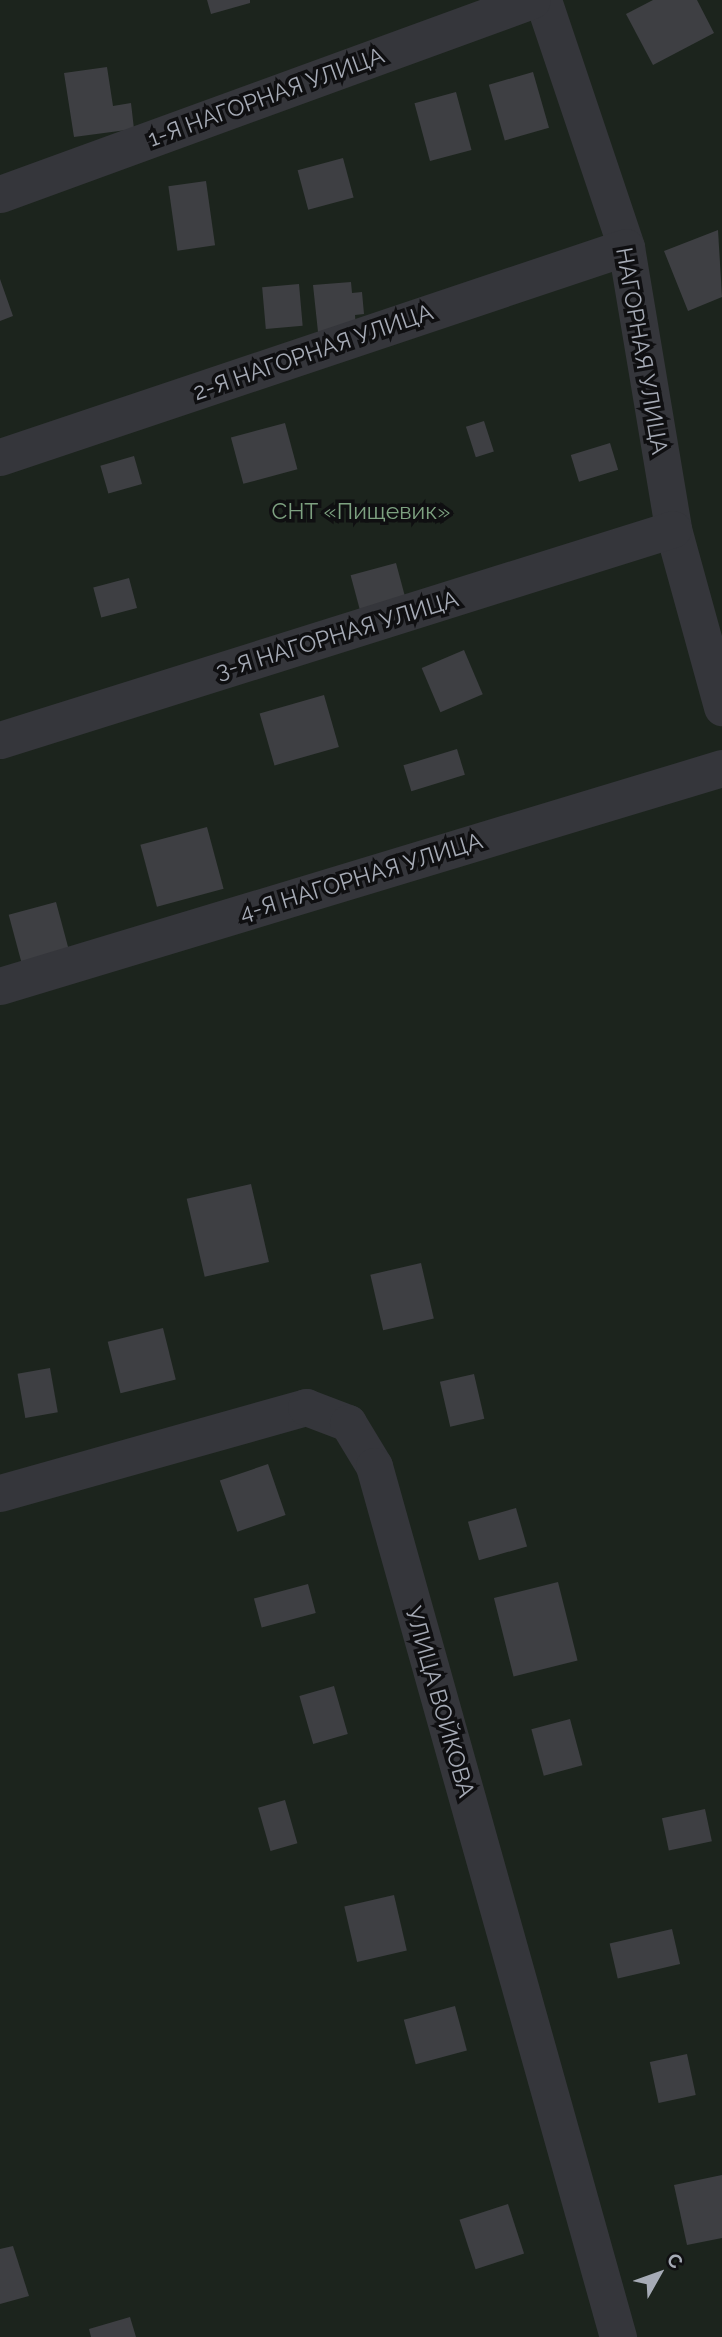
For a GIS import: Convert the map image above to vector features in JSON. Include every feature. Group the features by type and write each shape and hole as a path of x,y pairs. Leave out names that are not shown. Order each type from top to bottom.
{"street":[{"name":"1-Я НАГОРНАЯ УЛИЦА","path":"0,194 532,0"},
{"name":"НАГОРНАЯ УЛИЦА","path":"543,0 626,247 673,529 722,707"},
{"name":"2-Я НАГОРНАЯ УЛИЦА","path":"0,457 626,247"},
{"name":"3-Я НАГОРНАЯ УЛИЦА","path":"0,740 673,529"},
{"name":"4-Я НАГОРНАЯ УЛИЦА","path":"0,986 722,768"},
{"name":"УЛИЦА ВОЙКОВА","path":"0,1493 306,1407 348,1423 374,1466 618,2337"}],"green space":[{"name":"СНТ «Пищевик»","path":"0,0 722,0 722,2337 0,2337"}],"building":[{"path":"207,0 250,0 250,3 211,14"},
{"path":"653,0 697,0 714,33 653,65 626,14"},
{"path":"107,67 113,106 131,103 134,129 74,137 64,73"},
{"path":"533,72 549,128 505,140 489,85"},
{"path":"456,92 472,150 430,161 414,103"},
{"path":"343,158 354,198 308,210 298,170"},
{"path":"206,181 215,245 177,251 168,186"},
{"path":"718,230 722,297 688,311 664,251"},
{"path":"0,279 13,316 0,321"},
{"path":"351,282 352,293 362,292 364,314 355,315 356,329 318,332 313,285"},
{"path":"299,284 303,326 266,329 262,287"},
{"path":"484,421 494,451 476,457 466,427"},
{"path":"285,423 297,469 243,484 231,437"},
{"path":"610,443 618,470 579,482 571,455"},
{"path":"134,456 142,484 108,494 100,466"},
{"path":"396,563 407,604 361,616 351,575"},
{"path":"129,578 137,608 101,618 93,588"},
{"path":"464,650 483,694 440,712 422,668"},
{"path":"324,695 339,747 274,765 260,713"},
{"path":"457,749 465,775 411,791 403,765"},
{"path":"207,827 224,889 157,907 140,845"},
{"path":"56,902 69,950 22,963 9,915"},
{"path":"251,1184 269,1262 205,1277 187,1199"},
{"path":"421,1263 434,1319 383,1330 370,1275"},
{"path":"163,1328 176,1379 121,1393 108,1342"},
{"path":"50,1368 58,1412 25,1418 18,1374"},
{"path":"474,1374 484,1419 450,1427 440,1382"},
{"path":"268,1464 286,1515 237,1532 220,1481"},
{"path":"516,1508 527,1546 479,1560 468,1522"},
{"path":"558,1582 578,1661 514,1677 494,1598"},
{"path":"308,1584 316,1613 262,1627 254,1598"},
{"path":"334,1686 348,1734 313,1744 299,1696"},
{"path":"570,1719 582,1765 544,1776 531,1729"},
{"path":"285,1800 297,1843 270,1851 258,1808"},
{"path":"705,1809 712,1841 669,1850 662,1818"},
{"path":"394,1895 407,1951 357,1962 344,1906"},
{"path":"672,1929 680,1964 618,1978 610,1943"},
{"path":"455,2006 467,2050 416,2064 404,2020"},
{"path":"687,2054 696,2095 659,2103 650,2062"},
{"path":"722,2175 722,2238 687,2245 674,2185"},
{"path":"508,2204 524,2253 476,2269 459,2220"},
{"path":"13,2246 29,2296 0,2304 0,2249"},
{"path":"130,2317 136,2337 91,2337 89,2329"}]}
